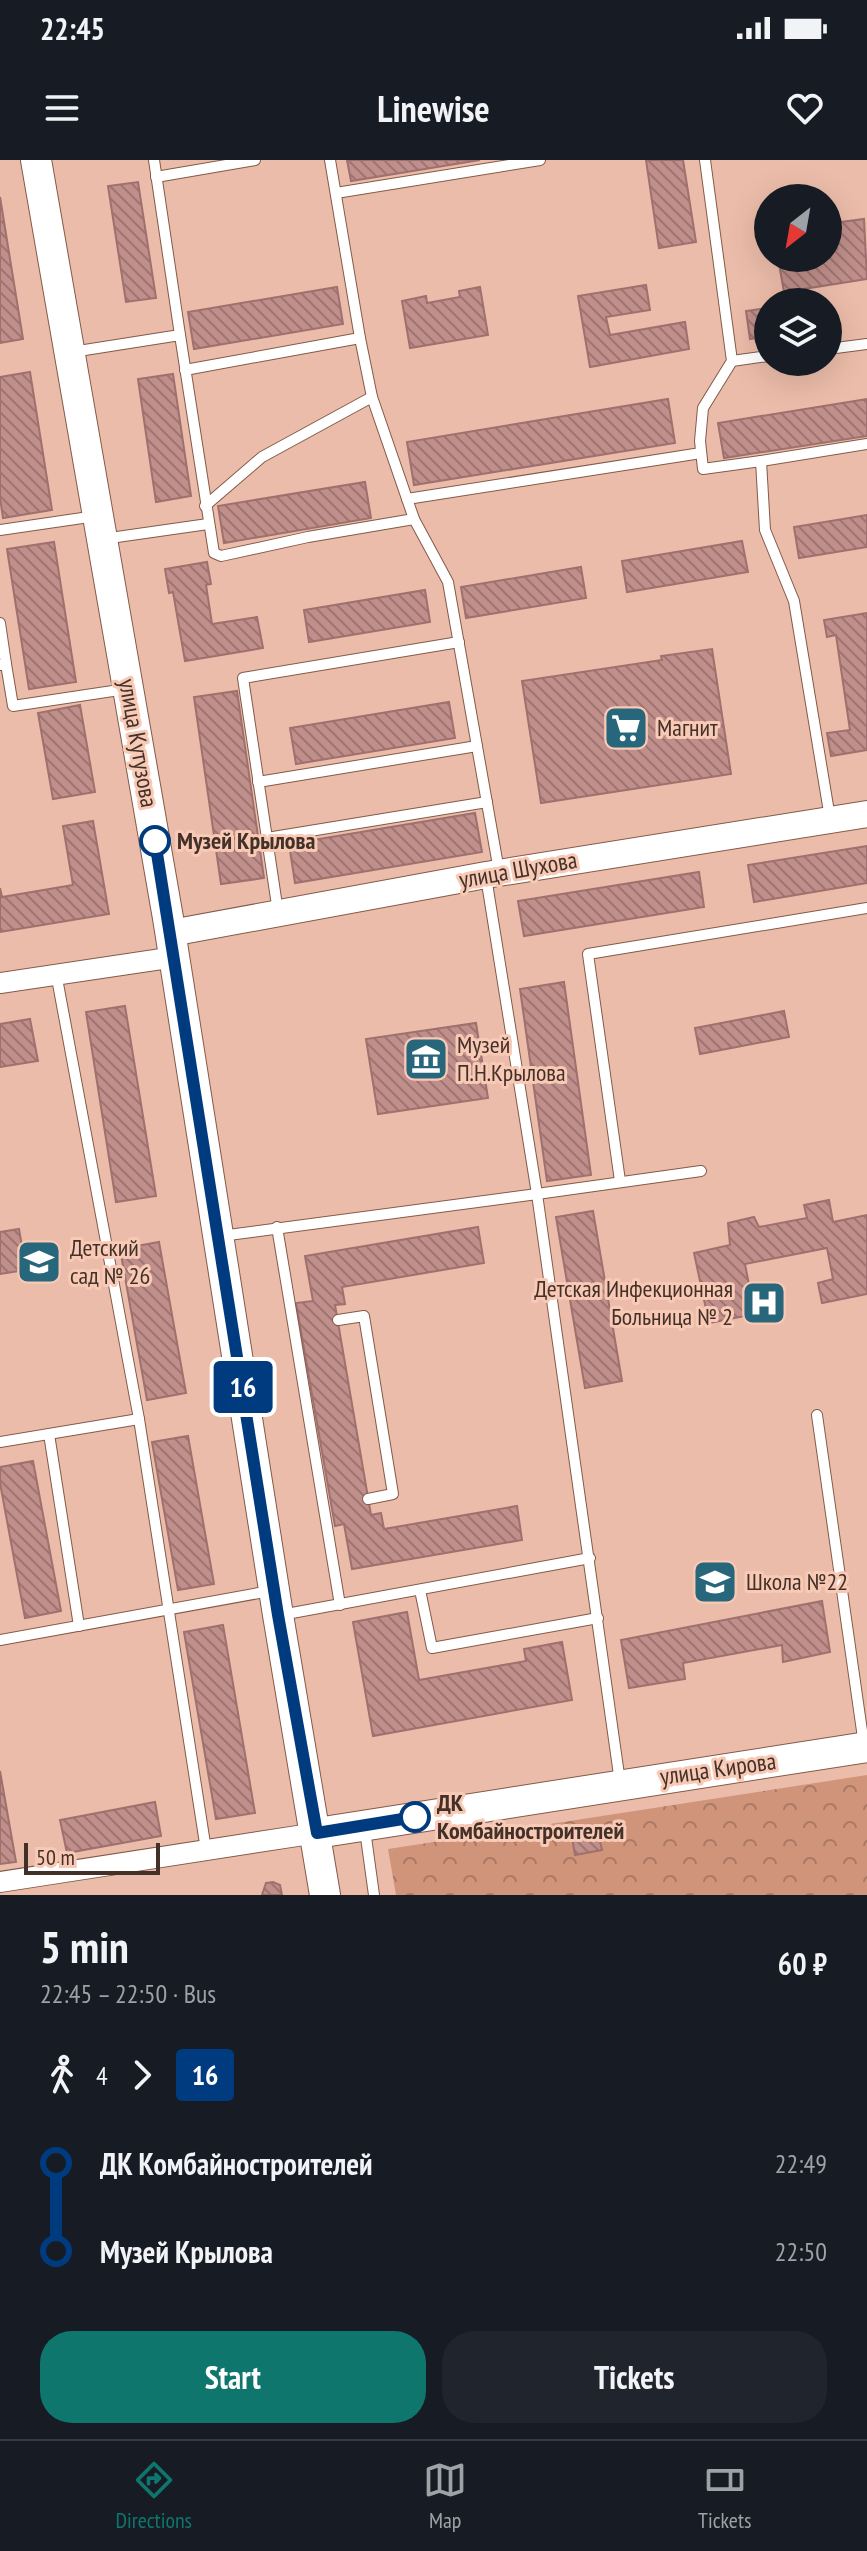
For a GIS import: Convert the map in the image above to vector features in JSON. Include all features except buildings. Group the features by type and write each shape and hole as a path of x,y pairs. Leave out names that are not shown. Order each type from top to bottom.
{"main road":[{"name":"улица Кутузова","path":"36,160 173,945 325,1895"},
{"name":"улица Кирова","path":"317,1833 866,1747"}],"street":[{"name":"улица Шухова","path":"0,983 173,945 278,914 492,874 867,814"},
{"name":"улица Кирова","path":"0,1882 317,1833"}],"lane":[{"path":"154,160 214,553 221,556 414,519"},
{"path":"156,177 255,160"},
{"path":"330,160 372,397 414,519 448,582 459,642 487,802 492,874 620,1784"},
{"path":"336,193 540,160"},
{"path":"705,160 732,361 703,408 703,469 867,444"},
{"path":"70,352 180,335"},
{"path":"185,370 360,338"},
{"path":"842,347 867,344"},
{"path":"732,361 754,358"},
{"path":"205,506 262,457 372,397"},
{"path":"407,499 701,453"},
{"path":"761,461 765,530 794,601 830,820"},
{"path":"0,530 208,524"},
{"path":"0,623 3,664 13,706 128,688"},
{"path":"278,914 243,678 459,642"},
{"path":"258,782 477,746"},
{"path":"267,838 487,802"},
{"path":"620,1181 588,954 867,908"},
{"path":"56,973 139,1419 206,1850"},
{"path":"219,1236 701,1171"},
{"path":"277,1227 327,1506 340,1605"},
{"path":"338,1320 364,1316 393,1494 368,1499"},
{"path":"817,1415 866,1747"},
{"path":"0,1442 139,1419"},
{"path":"49,1434 79,1626"},
{"path":"0,1640 169,1610 276,1603 340,1605 590,1558"},
{"path":"420,1590 432,1648 598,1618"},
{"path":"364,1825 374,1895"}],"green space":[{"path":"867,1775 867,1895 396,1895 388,1849"}],"bus line":[{"name":"16","path":"155,841 278,1615 317,1833 415,1817"}],"place":[{"name":"Магнит","path":"626,728"},
{"name":"Музей Крылова","path":"155,841"},
{"name":"Музей П.Н.Крылова","path":"426,1059"},
{"name":"Детский сад № 26","path":"39,1262"},
{"name":"Детская Инфекционная Больница № 2","path":"764,1303"},
{"name":"Школа №22","path":"715,1582"},
{"name":"ДК Комбайностроителей","path":"415,1817"}]}
